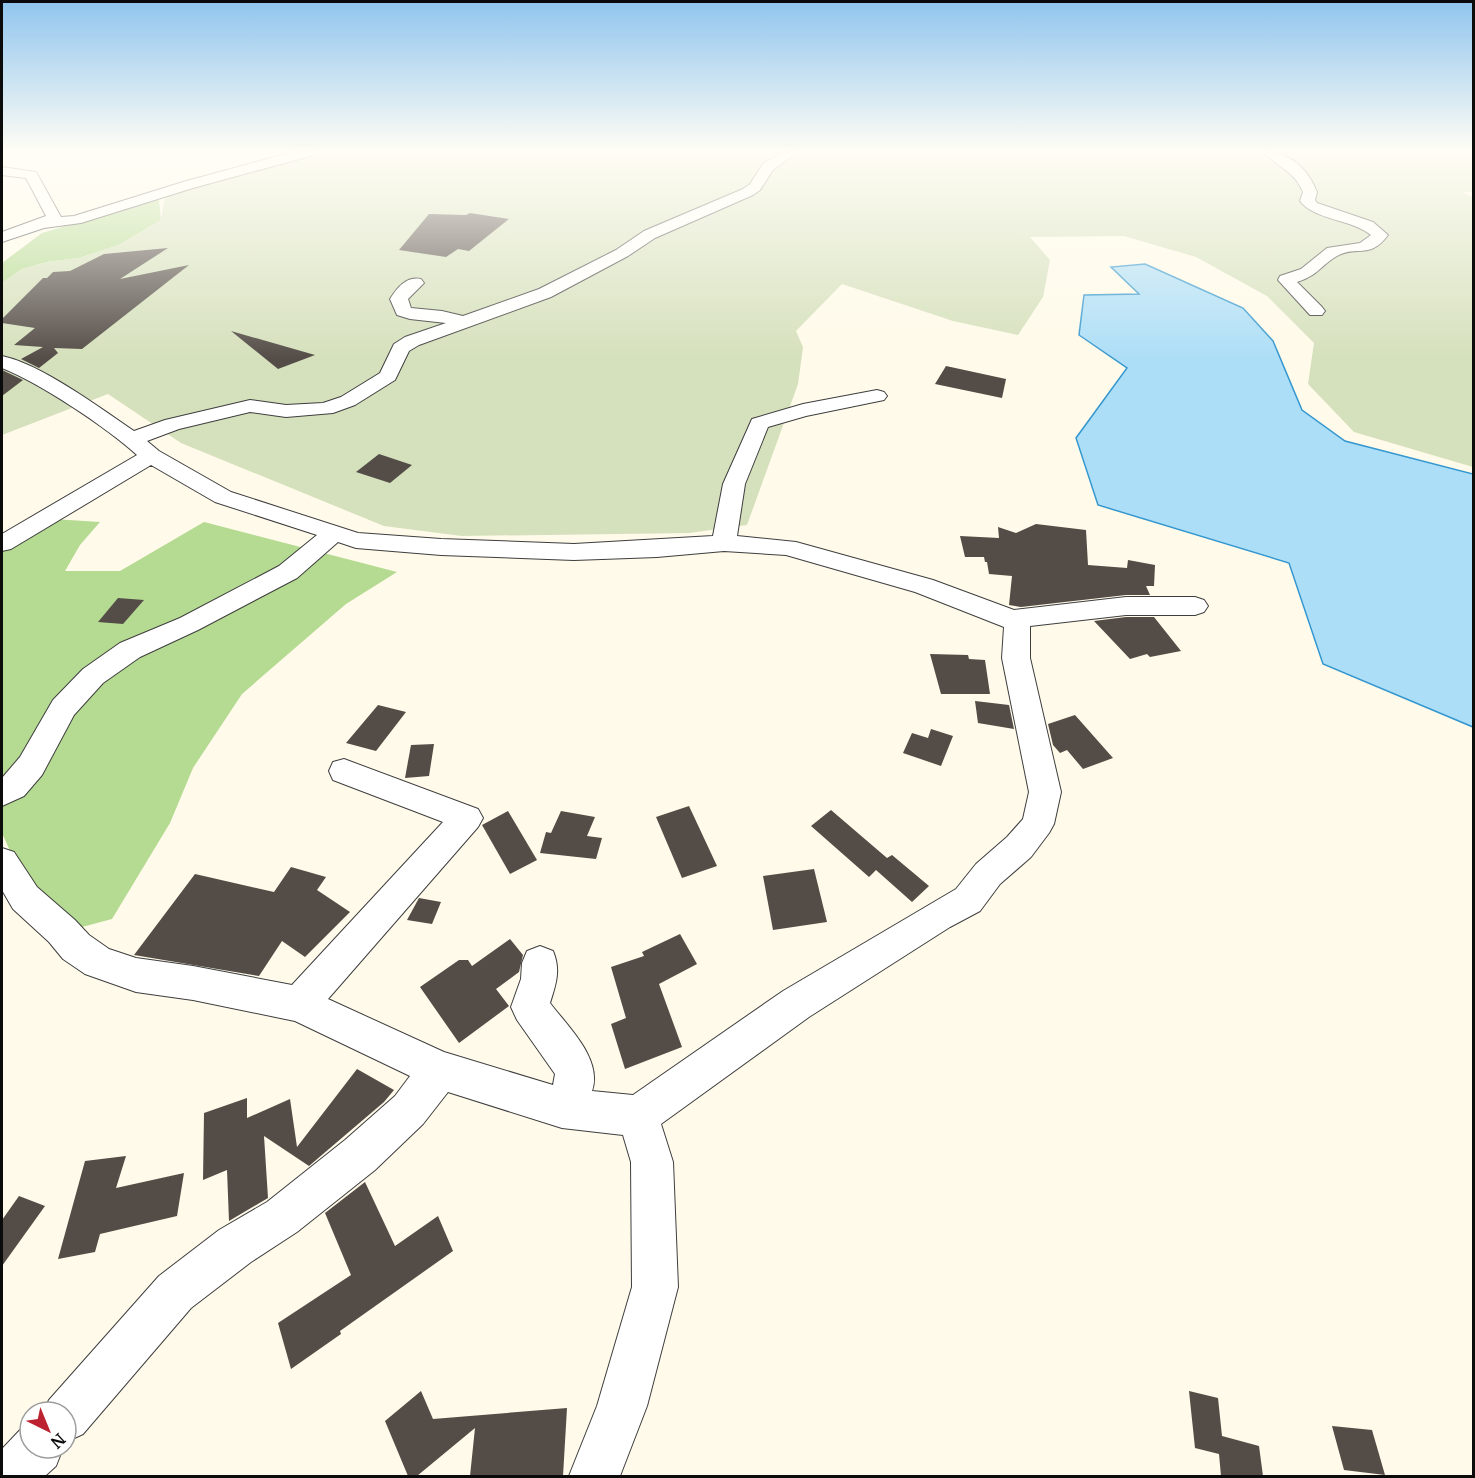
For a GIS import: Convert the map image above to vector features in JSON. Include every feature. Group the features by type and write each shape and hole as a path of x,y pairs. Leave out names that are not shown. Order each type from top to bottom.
{"street":[{"path":"42,225 48,221"},
{"path":"2,237 42,225 69,221"},
{"path":"132,439 172,424 250,406 286,411 326,409 348,401 388,376 401,348 412,340 545,293 622,254 632,245 652,234 682,221"},
{"path":"1316,311 1286,280 1307,273 1333,251 1363,247 1371,244 1380,235 1377,231 1357,221"},
{"path":"415,284 404,291 399,299 403,311 410,314 442,316 463,322"},
{"path":"2,362 18,368 72,399 132,439 152,456 223,497 356,540 441,547 574,552 657,549 724,543 787,547 924,586 1012,619 1126,606 1195,606"},
{"path":"724,543 734,484 759,423 813,408 877,396"},
{"path":"2,544 152,456"},
{"path":"2,793 13,787 32,766 63,708 93,676 130,650 189,624 288,572 333,534"},
{"path":"2,862 25,898 62,931 76,947 98,962 136,975 193,983 299,1004 440,1070 562,1108 638,1116 796,1004 938,916 968,900 987,874 1019,847 1038,824 1045,792 1018,669 1017,627 1012,619"},
{"path":"299,1004 466,818 344,771"},
{"path":"540,963 540,979 530,1007 576,1074 573,1089 562,1108"},
{"path":"78,1403 175,1292 235,1246 282,1217 360,1155 409,1110 440,1070"},
{"path":"595,1476 622,1406 655,1287 652,1162 638,1116"},
{"path":"10,1476 26,1460"}],"green space":[{"path":"82,221 159,221 119,245 79,258 47,262 22,269 2,283 2,263 42,233"},
{"path":"159,221 1474,221 1473,467 1354,432 1308,384 1314,343 1267,296 1196,257 1124,236 1030,237 1050,260 1043,297 1018,335 953,321 842,284 796,331 803,347 798,384 747,525 689,533 462,536 384,526 181,443 108,394 2,435 2,283 22,269 47,262 79,258 119,245"},
{"path":"53,519 100,522 80,545 65,571 120,571 204,522 397,572 346,604 242,694 193,768 170,823 112,919 71,930 29,893 2,833 2,534"}],"water":[{"path":"1145,264 1243,308 1273,341 1302,410 1345,441 1473,474 1473,727 1323,664 1289,563 1098,505 1076,438 1127,368 1079,335 1084,295 1139,294 1111,267"}],"building":[{"path":"423,221 507,221 469,251 458,249 446,257 399,250"},
{"path":"168,248 120,279 189,265 82,349 54,348 58,353 39,368 21,359 43,347 14,345 35,328 2,323 2,319 43,278 47,278 53,272 70,271 104,254"},
{"path":"231,331 315,355 278,369"},
{"path":"946,366 1006,379 1002,398 935,384"},
{"path":"2,370 23,380 2,396"},
{"path":"379,454 412,465 390,483 356,472"},
{"path":"1036,524 1086,530 1088,565 1127,568 1128,560 1155,565 1154,586 1146,586 1150,595 1126,595 1021,607 1009,605 1012,576 989,574 984,557 965,557 960,536 999,538 998,527 1016,533"},
{"path":"118,598 144,600 123,624 98,622"},
{"path":"1126,617 1154,617 1181,651 1150,657 1147,654 1130,659 1094,621"},
{"path":"930,654 968,655 969,659 985,660 990,694 941,694"},
{"path":"975,701 1009,705 1014,729 978,723"},
{"path":"378,705 406,712 376,751 346,743"},
{"path":"1075,715 1113,758 1083,769 1067,750 1060,753 1053,745 1048,724"},
{"path":"931,729 953,736 941,766 903,753 912,733 928,738"},
{"path":"434,744 429,776 405,778 411,745"},
{"path":"689,806 717,866 682,878 656,817"},
{"path":"831,810 887,858 892,855 929,886 912,902 876,870 869,877 811,826"},
{"path":"508,811 537,860 510,874 482,825"},
{"path":"561,811 595,817 587,836 602,838 596,859 540,853 546,832 551,833"},
{"path":"291,867 326,877 317,890 350,912 305,957 282,941 259,976 134,955 195,874 274,892"},
{"path":"814,869 827,922 773,930 763,876"},
{"path":"419,898 441,902 432,924 407,920"},
{"path":"680,934 697,964 659,984 682,1047 625,1069 611,1024 626,1018 611,967 644,956 642,952"},
{"path":"510,939 523,955 519,972 496,989 509,1006 459,1043 420,987 459,960 468,960 472,966"},
{"path":"357,1069 394,1090 384,1102 309,1166 264,1136 268,1198 229,1221 227,1170 203,1180 204,1113 247,1098 247,1118 290,1099 297,1147"},
{"path":"126,1156 116,1188 184,1173 177,1216 100,1234 95,1252 58,1259 85,1161"},
{"path":"365,1182 395,1246 438,1216 453,1251 340,1331 341,1334 291,1369 278,1323 351,1275 325,1213"},
{"path":"19,1196 45,1206 2,1266 2,1220"},
{"path":"421,1391 433,1419 567,1408 563,1476 470,1476 475,1428 417,1476 408,1476 385,1421"},
{"path":"1189,1391 1218,1398 1222,1436 1259,1446 1263,1476 1221,1476 1219,1454 1195,1448"},
{"path":"1332,1426 1372,1430 1385,1475 1344,1470"}]}
